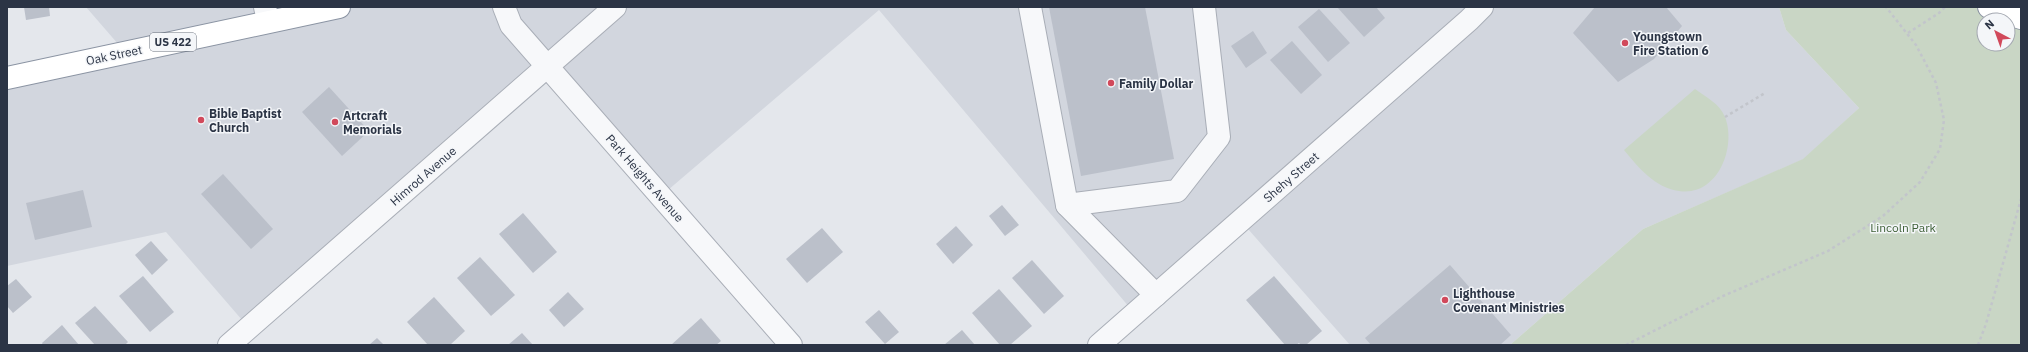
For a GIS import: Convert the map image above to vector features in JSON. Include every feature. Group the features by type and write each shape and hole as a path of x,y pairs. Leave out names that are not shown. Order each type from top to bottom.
{"highway":[{"name":"Oak Street","path":"7,78 266,14 339,7"},
{"path":"1989,7 2021,18"}],"street":[{"name":"Park Heights Avenue","path":"504,7 511,25 792,345"},
{"name":"Himrod Avenue","path":"229,345 615,7"},
{"path":"1030,7 1067,205 1156,295"},
{"path":"1067,205 1177,191 1219,137 1204,7"},
{"name":"Shehy Street","path":"1099,345 1473,9"}],"path":[{"path":"1626,345 1723,296 1828,251 1883,216 1920,182 1940,149 1944,120 1936,83 1916,44 1886,7"},
{"path":"1908,33 1939,13 1945,7"},
{"path":"1725,117 1766,93"},
{"path":"1978,345 1986,324 2021,199"}],"shaded area":[{"path":"86,7 265,7 268,21 339,7 1779,7 1786,30 1859,108 1804,159 1643,229 1510,345 1350,345 1241,221 1135,314 879,10 661,196 549,67 249,328 166,232 7,266 7,78 125,52"}],"green space":[{"name":"Lincoln Park","path":"1779,7 2021,7 2021,345 1510,345 1643,229 1803,159 1859,108 1786,30"},
{"path":"1695,89 1712,101 1723,112 1728,129 1726,156 1721,168 1704,186 1692,191 1679,191 1662,186 1648,176 1624,150"}],"building":[{"path":"24,7 49,7 50,16 26,20"},
{"name":"Family Dollar","path":"1049,7 1145,7 1174,159 1081,176"},
{"path":"1337,7 1376,7 1385,18 1364,37"},
{"name":"Youngstown Fire Station 6","path":"1595,7 1666,7 1682,26 1654,59 1618,82 1573,33"},
{"path":"1319,9 1350,43 1328,62 1298,27"},
{"path":"1253,31 1267,53 1246,68 1231,46"},
{"path":"1292,41 1322,75 1301,94 1270,60"},
{"name":"Artcraft Memorials","path":"329,87 369,131 342,156 302,112"},
{"path":"223,174 273,229 251,249 201,194"},
{"path":"83,190 92,227 35,240 26,203"},
{"path":"1002,205 1019,225 1005,236 989,216"},
{"path":"523,213 557,252 533,273 499,234"},
{"path":"956,226 973,245 953,264 936,244"},
{"path":"822,228 843,252 807,283 786,259"},
{"path":"151,241 168,260 152,275 135,255"},
{"path":"480,257 515,295 491,316 457,278"},
{"path":"1032,260 1064,296 1044,314 1012,278"},
{"name":"Lighthouse Covenant Ministries","path":"1450,265 1511,335 1500,345 1371,345 1365,338"},
{"path":"143,276 174,312 150,332 119,296"},
{"path":"1274,276 1322,331 1306,345 1301,345 1299,343 1296,345 1285,345 1246,300"},
{"path":"16,279 32,297 13,313 7,306 7,286"},
{"path":"999,289 1032,326 1010,345 1000,345 972,313"},
{"path":"568,292 584,309 564,327 549,310"},
{"path":"434,297 465,331 450,345 428,345 407,322"},
{"path":"95,306 128,342 125,345 95,345 75,323"},
{"path":"879,310 899,332 885,344 865,322"},
{"path":"701,318 721,341 716,345 671,345"},
{"path":"62,325 79,345 43,345 42,343"},
{"path":"962,330 975,345 944,345"},
{"path":"522,333 533,345 508,345"},
{"path":"377,338 384,345 369,345"}],"place":[{"name":"Youngstown Fire Station 6","path":"1625,43"},
{"name":"Family Dollar","path":"1111,83"},
{"name":"Bible Baptist Church","path":"201,120"},
{"name":"Artcraft Memorials","path":"335,122"},
{"name":"Lighthouse Covenant Ministries","path":"1445,300"}]}
